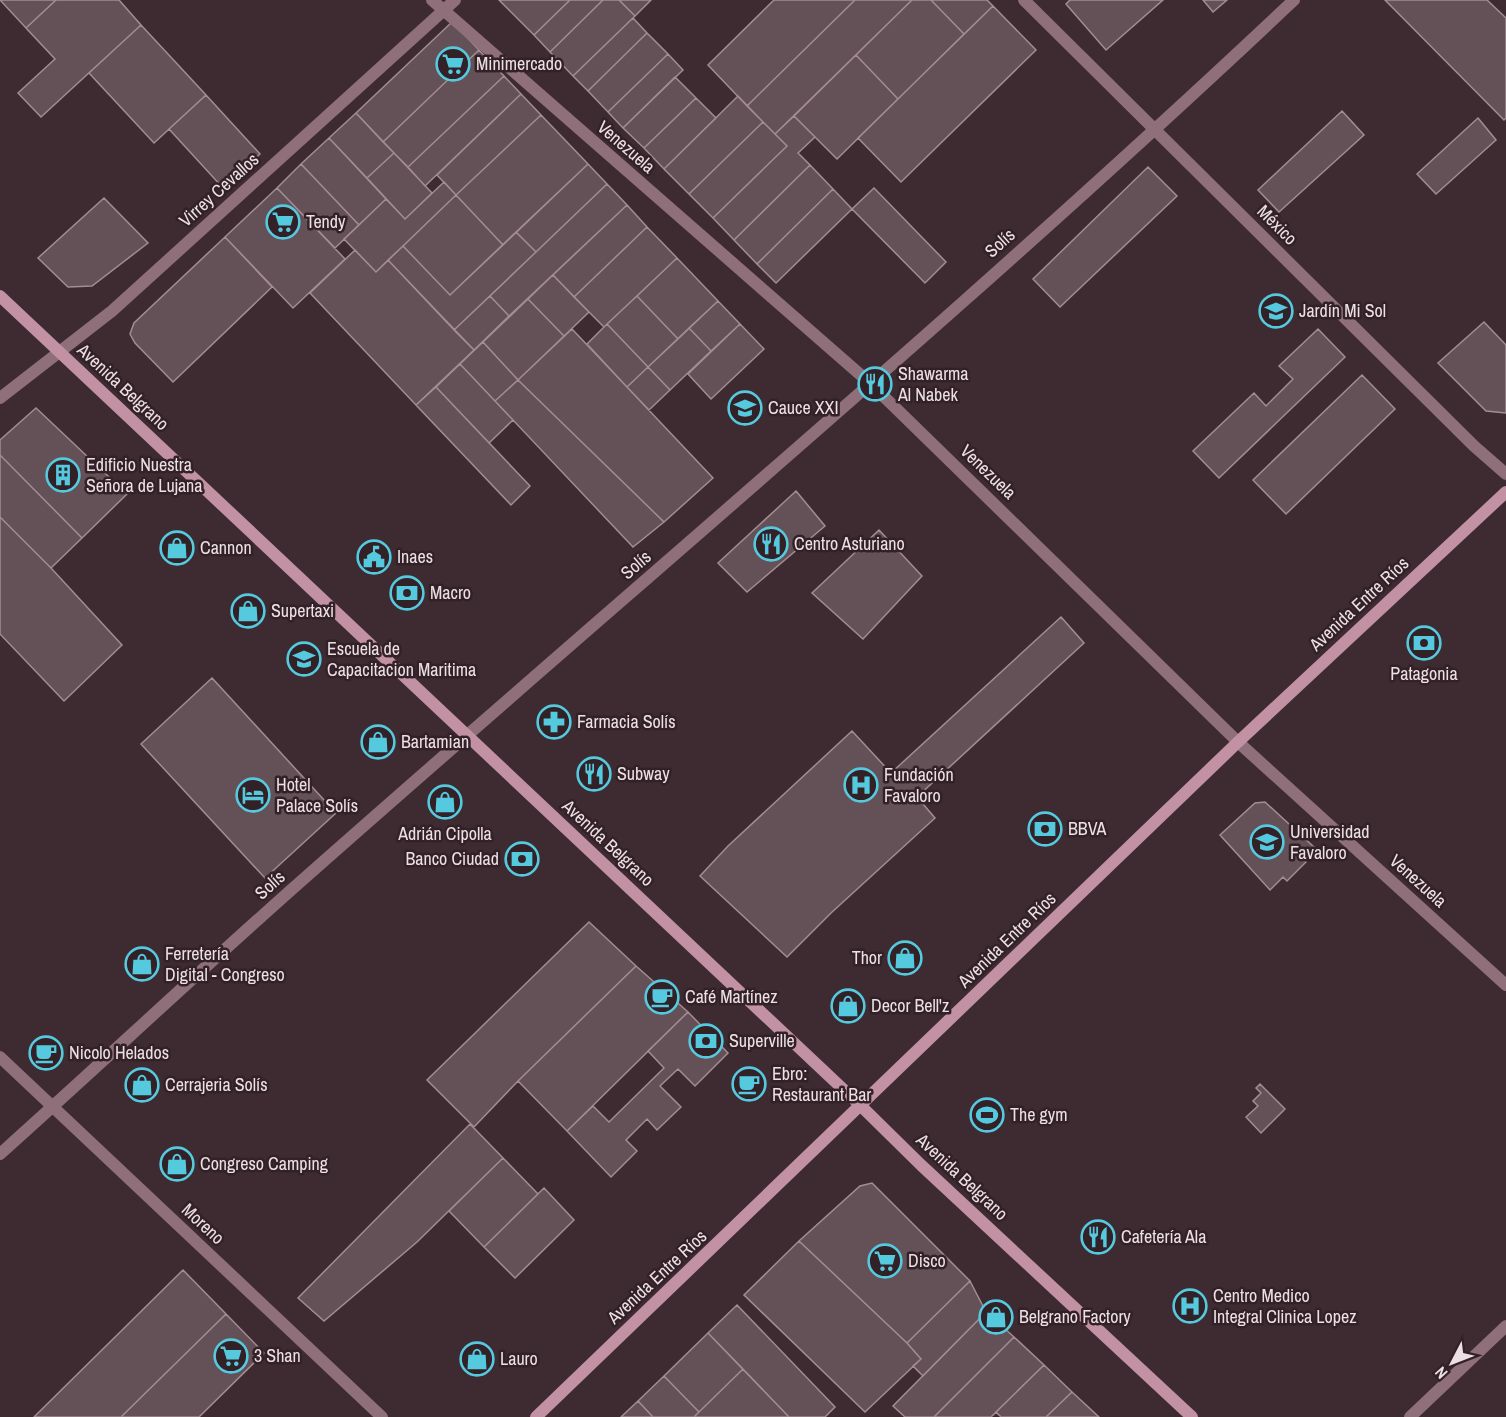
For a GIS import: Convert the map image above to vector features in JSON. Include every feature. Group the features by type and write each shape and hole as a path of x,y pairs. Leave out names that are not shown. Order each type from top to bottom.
{"main road":[{"name":"Avenida Belgrano","path":"0,296 921,1165 1192,1417"},
{"name":"Avenida Entre Ríos","path":"536,1417 1238,742 1506,492"}],"street":[{"name":"Venezuela","path":"432,0 871,384 1238,742 1506,985"},
{"name":"Virrey Cevallos","path":"0,398 112,311 454,0"},
{"name":"México","path":"1024,0 1474,446 1506,474"},
{"name":"Solís","path":"0,1154 305,877 871,384 1154,130 1294,0"},
{"name":"Moreno","path":"0,1058 382,1417"},
{"path":"1410,1417 1506,1326"}],"building":[{"path":"0,0 56,0 26,28"},
{"path":"56,0 119,0 141,25 41,117 18,93 55,59 26,28"},
{"path":"499,0 570,0 534,35"},
{"path":"570,0 603,0 550,52 534,35"},
{"path":"603,0 619,0 635,16 573,76 550,52"},
{"path":"619,0 651,0 635,16"},
{"path":"774,0 855,0 747,106 708,65"},
{"path":"855,0 912,0 775,134 747,106"},
{"path":"912,0 931,0 964,34 898,99 856,55"},
{"path":"931,0 987,0 993,6 964,34"},
{"path":"1070,0 1163,0 1106,50 1066,4"},
{"path":"1203,0 1227,0 1213,12"},
{"path":"1385,0 1487,0 1506,18 1506,118 1504,120"},
{"path":"993,6 1036,50 901,182 858,138"},
{"path":"633,18 647,33 588,91 573,76"},
{"path":"452,22 479,50 383,142 356,113"},
{"path":"141,25 206,95 154,143 89,73"},
{"path":"647,33 668,54 608,112 588,91"},
{"path":"479,50 504,76 408,167 383,142"},
{"path":"668,54 683,70 623,128 608,112"},
{"path":"856,55 898,99 837,159 794,116"},
{"path":"504,76 521,94 425,186 408,167"},
{"path":"675,77 696,98 644,148 623,128"},
{"path":"521,94 541,115 456,195 437,175"},
{"path":"206,95 260,154 223,188 169,129"},
{"path":"738,96 763,122 689,194 664,169"},
{"path":"696,98 716,118 664,169 644,148"},
{"path":"1342,111 1364,135 1279,212 1258,190"},
{"path":"356,113 394,153 367,178 329,138"},
{"path":"541,115 588,164 503,245 456,195"},
{"path":"794,116 815,137 798,153 810,165 734,240 713,218 787,146 775,134"},
{"path":"1478,118 1496,140 1436,194 1417,174"},
{"path":"763,122 787,146 713,218 689,194"},
{"path":"329,138 386,199 359,225 301,164"},
{"path":"394,153 432,193 405,219 367,178"},
{"path":"301,164 359,225 335,248 277,188"},
{"path":"588,164 607,184 536,252 516,232"},
{"path":"810,165 833,189 757,264 734,240"},
{"path":"1148,167 1177,196 1060,307 1033,279"},
{"path":"444,182 456,195 376,272 344,239 386,199 405,219"},
{"path":"607,184 627,205 509,316 490,296"},
{"path":"277,188 345,259 293,308 225,237"},
{"path":"874,188 946,262 925,283 852,209"},
{"path":"833,189 852,209 776,283 757,264"},
{"path":"456,195 503,245 450,295 403,246"},
{"path":"104,198 148,243 92,286 68,287 38,258"},
{"path":"627,205 647,227 574,297 553,275"},
{"path":"647,227 677,258 604,327 574,297"},
{"path":"516,232 536,252 454,330 388,260 403,246 450,295"},
{"path":"225,237 272,287 173,382 135,343 130,334 134,323"},
{"path":"355,250 376,272 388,260 474,350 416,405 310,293"},
{"path":"677,258 718,301 678,339 637,296"},
{"path":"553,275 589,312 564,336 528,299"},
{"path":"490,296 509,316 474,350 454,330"},
{"path":"637,296 678,339 648,367 607,324"},
{"path":"528,299 564,336 518,380 483,342"},
{"path":"718,301 740,324 711,351 689,328"},
{"path":"1484,322 1506,345 1506,413 1486,411 1438,363"},
{"path":"607,324 648,367 627,387 587,344"},
{"path":"740,324 764,349 711,399 688,374"},
{"path":"689,328 711,351 670,390 648,367"},
{"path":"572,329 713,478 664,522 518,380"},
{"path":"1318,329 1345,357 1219,478 1193,451 1254,393 1266,406 1293,379 1279,366"},
{"path":"483,342 518,380 495,401 460,364"},
{"path":"460,364 513,420 489,443 436,387"},
{"path":"648,367 670,390 649,410 627,387"},
{"path":"1362,375 1395,409 1286,514 1253,480"},
{"path":"518,380 664,522 633,547 495,401"},
{"path":"436,387 530,486 511,505 416,405"},
{"name":"Edificio Nuestra Señora de Lujana","path":"36,408 127,494 82,538 0,455 0,440"},
{"name":"Edificio Nuestra Señora de Lujana","path":"0,455 82,538 51,568 0,517"},
{"name":"Centro Asturiano","path":"796,491 825,526 747,592 718,563"},
{"path":"0,517 122,645 64,701 0,634"},
{"path":"879,530 922,576 863,639 812,593"},
{"name":"Fundación Favaloro","path":"1061,617 1084,643 917,797 935,818 831,913 787,957 700,876 728,846 852,731 891,773"},
{"name":"Hotel Palace Solís","path":"212,678 336,813 265,878 141,744"},
{"name":"Universidad Favaloro","path":"1265,802 1315,848 1303,858 1306,862 1287,881 1283,877 1270,890 1220,835 1255,803"},
{"path":"589,922 636,966 474,1127 427,1080"},
{"path":"636,966 688,1012 567,1131 518,1081"},
{"path":"688,1012 728,1053 695,1086 678,1069 660,1086 681,1107 657,1130 647,1119 626,1140 637,1151 611,1177 567,1131 593,1106 609,1122 664,1068 648,1051"},
{"path":"1260,1084 1285,1109 1261,1133 1246,1117 1258,1106 1253,1101 1261,1093 1256,1088"},
{"path":"470,1124 503,1158 417,1242 324,1321 298,1298"},
{"path":"503,1158 538,1194 484,1247 449,1211"},
{"name":"Disco","path":"872,1183 970,1281 907,1343 799,1241 860,1186"},
{"path":"544,1188 574,1220 515,1278 484,1247"},
{"path":"799,1241 921,1359 865,1412 744,1295"},
{"path":"183,1270 226,1314 121,1417 34,1417"},
{"path":"970,1281 986,1312 923,1376 913,1366 921,1359 907,1343"},
{"path":"737,1305 835,1407 825,1417 789,1417 708,1333"},
{"path":"986,1312 1014,1337 934,1417 905,1417 893,1406"},
{"path":"226,1314 264,1353 199,1417 121,1417"},
{"path":"708,1333 743,1369 699,1412 664,1376"},
{"path":"1014,1337 1044,1365 991,1417 934,1417"},
{"path":"1044,1365 1072,1392 1046,1417 1001,1417 996,1412"},
{"path":"743,1369 789,1417 694,1417 699,1412"},
{"path":"664,1376 699,1412 694,1417 653,1417 638,1401"},
{"path":"1072,1392 1099,1417 1046,1417"},
{"path":"638,1401 653,1417 621,1417"}],"place":[{"name":"Minimercado","path":"453,64"},
{"name":"Tendy","path":"283,222"},
{"name":"Jardín Mi Sol","path":"1276,311"},
{"name":"Shawarma Al Nabek","path":"875,384"},
{"name":"Cauce XXI","path":"745,408"},
{"name":"Edificio Nuestra Señora de Lujana","path":"63,475"},
{"name":"Centro Asturiano","path":"771,544"},
{"name":"Cannon","path":"177,548"},
{"name":"Inaes","path":"374,557"},
{"name":"Macro","path":"407,593"},
{"name":"Supertaxi","path":"248,611"},
{"name":"Patagonia","path":"1424,643"},
{"name":"Escuela de Capacitacion Maritima","path":"304,659"},
{"name":"Farmacia Solís","path":"554,722"},
{"name":"Bartamian","path":"378,742"},
{"name":"Subway","path":"594,774"},
{"name":"Fundación Favaloro","path":"861,785"},
{"name":"Hotel Palace Solís","path":"253,795"},
{"name":"Adrián Cipolla","path":"445,802"},
{"name":"BBVA","path":"1045,829"},
{"name":"Universidad Favaloro","path":"1267,842"},
{"name":"Banco Ciudad","path":"522,859"},
{"name":"Thor","path":"905,958"},
{"name":"Ferretería Digital - Congreso","path":"142,964"},
{"name":"Café Martínez","path":"662,997"},
{"name":"Decor Bell'z","path":"848,1006"},
{"name":"Superville","path":"706,1041"},
{"name":"Nicolo Helados","path":"46,1053"},
{"name":"Ebro: Restaurant Bar","path":"749,1084"},
{"name":"Cerrajeria Solís","path":"142,1085"},
{"name":"The gym","path":"987,1115"},
{"name":"Congreso Camping","path":"177,1164"},
{"name":"Cafetería Ala","path":"1098,1237"},
{"name":"Disco","path":"885,1261"},
{"name":"Centro Medico Integral Clinica Lopez","path":"1190,1306"},
{"name":"Belgrano Factory","path":"996,1317"},
{"name":"3 Shan","path":"231,1356"},
{"name":"Lauro","path":"477,1359"}]}
